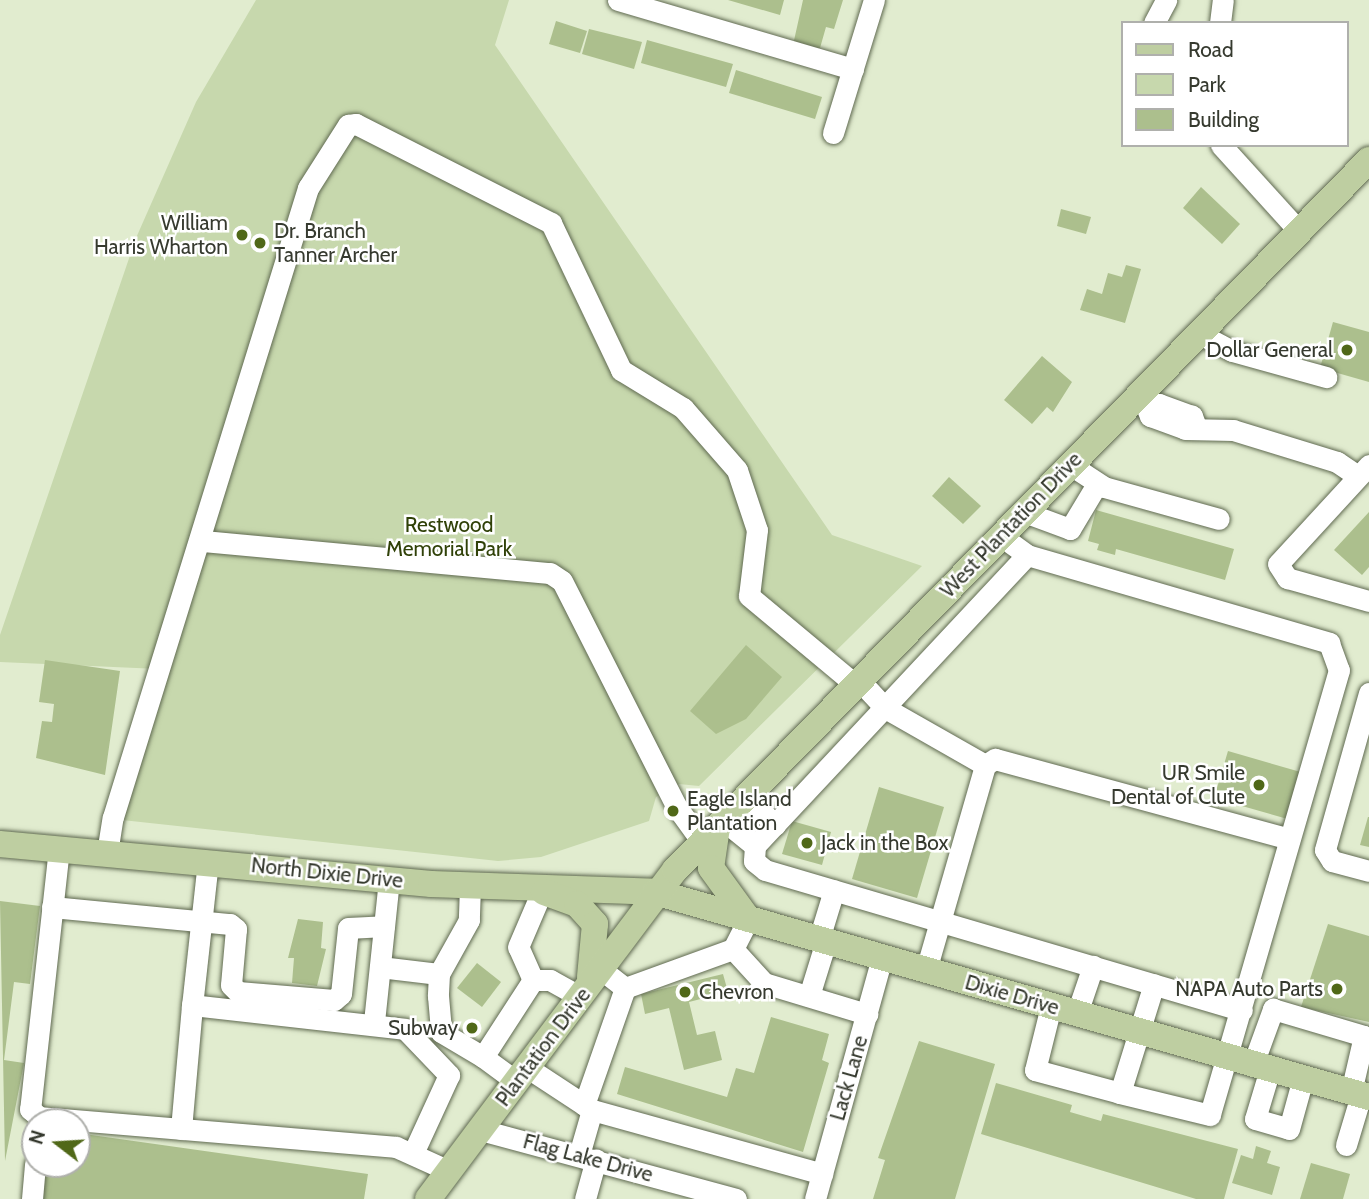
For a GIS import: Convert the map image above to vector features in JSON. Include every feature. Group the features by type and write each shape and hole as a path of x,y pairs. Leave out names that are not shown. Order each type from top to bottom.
{"main road":[{"name":"West Plantation Drive","path":"655,892 1069,464 1140,402 1198,333 1369,160"},
{"path":"714,830 711,869 748,919"},
{"name":"North Dixie Drive","path":"0,844 470,886 655,892"},
{"path":"537,889 577,904 595,924 597,945 590,985"},
{"name":"Dixie Drive","path":"655,892 1360,1095"},
{"name":"Plantation Drive","path":"428,1199 590,985 655,892"}],"street":[{"path":"618,0 853,69"},
{"path":"833,133 874,0"},
{"path":"1155,21 1166,0"},
{"path":"1220,21 1223,0"},
{"path":"107,853 113,817 203,541 308,188 348,125 356,124 551,223 621,370 683,408 737,470 757,530 749,596 858,683 885,708 985,765"},
{"path":"1223,147 1299,231"},
{"path":"1198,333 1232,351 1326,377"},
{"path":"1140,402 1160,404 1192,416 1195,424 1308,452 1364,470 1278,564 1287,578 1369,601"},
{"path":"1069,464 1097,484 1219,519"},
{"path":"1024,512 1070,529 1097,484"},
{"path":"1001,536 1027,555 1329,643 1339,670 1210,1115 1035,1070 1051,1006"},
{"path":"203,541 550,573 562,581 676,806 714,830 755,846"},
{"path":"1027,555 755,846 754,861 765,870 1242,1010"},
{"path":"1369,693 1325,850 1332,861 1369,870"},
{"path":"926,970 985,765 995,759 1289,839"},
{"path":"747,796 775,825"},
{"path":"30,1108 59,849"},
{"path":"181,1129 208,861"},
{"path":"374,1023 389,879"},
{"path":"470,886 469,920 439,974 441,1032 478,1055 588,1108 822,1174"},
{"path":"533,980 519,947 537,889"},
{"path":"809,996 834,890"},
{"path":"52,907 200,922 236,929 231,985 245,1001 405,1029 449,1075"},
{"path":"533,980 625,988 733,949 748,919"},
{"path":"192,1005 245,1001 334,1000 341,994 348,928 384,926"},
{"path":"733,949 764,983 867,1013"},
{"name":"Lack Lane","path":"815,1199 882,957"},
{"path":"1077,1013 1093,966"},
{"path":"380,967 439,974"},
{"path":"414,1151 449,1075 478,1055 533,980"},
{"path":"1120,1093 1137,1031 1154,984"},
{"path":"585,1199 588,1108 625,988"},
{"path":"1303,1078 1289,1129 1255,1119 1273,1009 1364,1036 1360,1095 1346,1145"},
{"path":"91,1123 414,1151 449,1171"},
{"name":"Flag Lake Drive","path":"481,1130 587,1157 674,1191 736,1199"},
{"path":"32,1199 34,1178"}],"green space":[{"name":"Restwood Memorial Park","path":"256,0 509,0 495,45 832,535 922,566 699,786 679,784 656,797 649,821 541,857 498,861 122,820 159,669 0,662 0,635 136,238 196,102"}],"building":[{"path":"728,0 784,0 780,15"},
{"path":"803,0 843,0 834,29 826,27 820,48 811,51 793,45"},
{"path":"556,21 587,31 580,53 549,44"},
{"path":"589,29 642,42 634,69 582,54"},
{"path":"647,40 733,64 726,87 641,63"},
{"path":"736,70 822,97 815,119 729,93"},
{"path":"1201,187 1240,224 1222,244 1183,208"},
{"path":"1061,209 1091,217 1086,234 1057,226"},
{"path":"1126,265 1141,269 1125,323 1080,310 1087,289 1102,294 1108,273 1122,277"},
{"name":"Dollar General","path":"1333,322 1369,332 1369,382 1320,368"},
{"path":"1042,356 1072,382 1053,412 1047,407 1032,424 1004,400"},
{"path":"949,477 981,506 963,524 932,496"},
{"path":"1096,510 1234,549 1225,580 1116,549 1115,555 1097,550 1099,544 1088,541"},
{"path":"1369,512 1369,567 1362,575 1334,550"},
{"path":"746,645 782,677 746,719 716,734 690,711"},
{"path":"45,660 120,671 105,775 36,758 42,721 52,722 54,704 39,702"},
{"name":"UR Smile Dental of Clute","path":"1228,751 1304,773 1291,820 1214,798"},
{"path":"879,787 944,807 917,898 852,879"},
{"path":"1369,817 1369,847 1360,845"},
{"name":"Jack in the Box","path":"792,821 831,832 822,865 782,854"},
{"path":"0,901 40,906 30,984 14,982 4,1060 24,1063 5,1161"},
{"path":"298,919 323,922 321,948 326,949 317,986 292,983 294,958 288,958"},
{"name":"NAPA Auto Parts","path":"1328,924 1369,936 1369,1022 1301,1007"},
{"path":"477,963 501,982 482,1007 457,988"},
{"path":"723,974 728,992 689,1002 697,1035 715,1031 722,1060 684,1070 669,1008 645,1014 641,994"},
{"path":"771,1017 829,1034 822,1060 829,1063 803,1152 617,1094 625,1067 727,1097 736,1068 754,1073"},
{"path":"919,1041 995,1064 955,1199 873,1199 885,1160 878,1158"},
{"path":"996,1083 1072,1105 1070,1112 1101,1121 1103,1114 1238,1149 1224,1199 1196,1199 981,1134"},
{"path":"91,1135 368,1174 364,1199 42,1199 44,1178 91,1178"},
{"path":"1256,1146 1271,1151 1267,1163 1280,1167 1272,1195 1232,1183 1241,1155 1253,1159"},
{"path":"1311,1163 1350,1174 1343,1199 1300,1199"}],"place":[{"name":"William Harris Wharton","path":"242,235"},
{"name":"Dr. Branch Tanner Archer","path":"260,243"},
{"name":"Dollar General","path":"1347,350"},
{"name":"UR Smile Dental of Clute","path":"1259,785"},
{"name":"Eagle Island Plantation","path":"673,811"},
{"name":"Jack in the Box","path":"807,843"},
{"name":"NAPA Auto Parts","path":"1337,989"},
{"name":"Chevron","path":"685,992"},
{"name":"Subway","path":"472,1028"}]}
